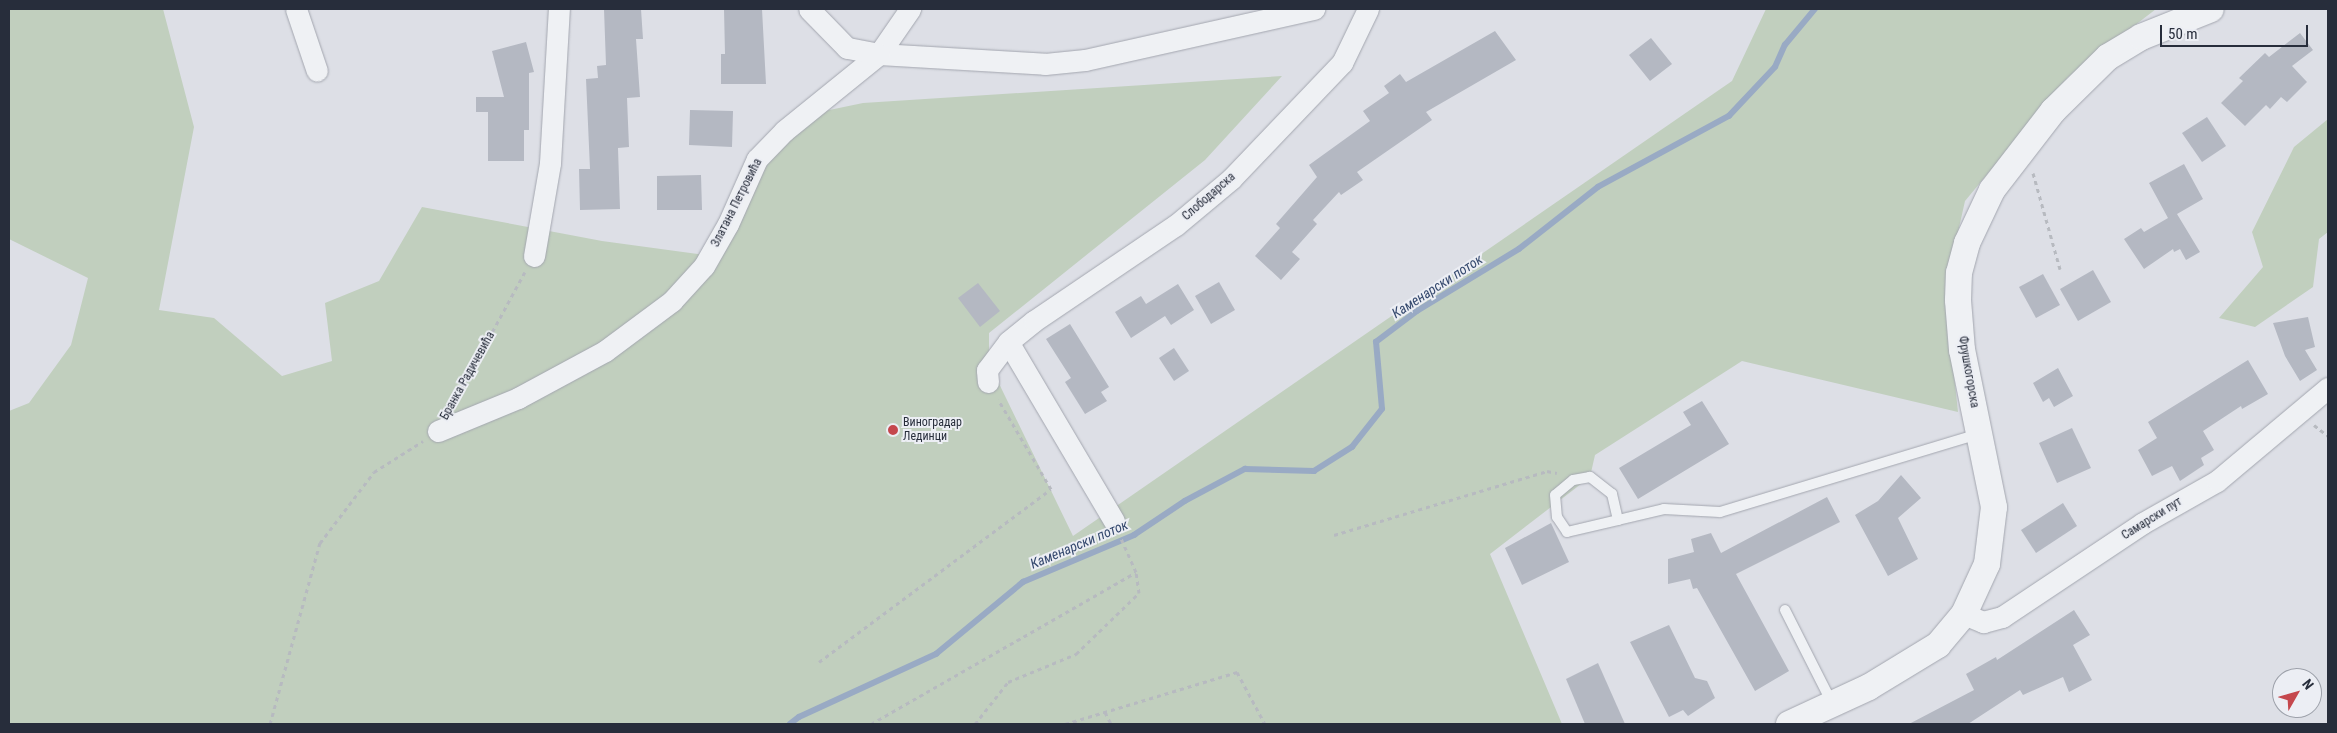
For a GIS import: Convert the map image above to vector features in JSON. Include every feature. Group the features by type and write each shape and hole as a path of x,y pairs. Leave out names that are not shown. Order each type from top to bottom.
{"street":[{"path":"296,9 318,70"},
{"path":"534,256 550,163 560,9"},
{"path":"809,9 847,48 879,54 1045,64 1085,60 1314,9"},
{"name":"Златана Петровића","path":"438,431 518,398 605,351 672,301 704,266 728,224 757,159 784,131 879,54 910,9"},
{"name":"Слободарска","path":"988,382 987,370 1008,342 1034,321 1176,225 1231,179 1342,63 1368,9"},
{"name":"Фрушкогорска","path":"1795,723 1869,687 1926,653 1951,631 1964,614 1987,564 1992,537 1994,507 1962,350 1959,273 1980,214 2006,168 2079,82 2108,57 2141,38 2211,9"},
{"path":"1008,342 1114,521"},
{"name":"Самарски пут","path":"1964,614 1983,622 2002,617 2143,524 2217,480 2328,388"}],"lane":[{"path":"1618,520 1612,494 1590,478 1573,480 1555,495 1557,517 1567,532 1618,520 1664,509 1720,512 1980,434"},
{"path":"1784,610 1832,704"}],"path":[{"path":"2025,144 2060,269"},
{"name":"Бранка Радичевића","path":"270,724 320,543 374,472 438,431 534,256"},
{"path":"820,662 1051,490 988,382"},
{"path":"1334,535 1548,471 1580,479"},
{"path":"975,724 1008,682 1076,654 1139,593 1136,572 1114,521"},
{"path":"871,724 1136,572"},
{"path":"1065,724 1237,672 1265,724"},
{"path":"1105,712 1111,724"}],"green space":[{"path":"9,9 163,9 194,127 159,310 214,318 282,376 332,361 325,303 379,281 422,207 602,241 705,255 791,118 863,103 1282,76 1205,160 989,333 989,363 1073,536 1732,81 1766,9 2156,9 2068,77 1965,201 1945,290 1958,412 1742,361 1595,455 1590,477 1490,554 1562,724 9,724 9,411 29,403 71,345 88,278 9,239"},
{"path":"2328,119 2328,232 2319,239 2313,287 2255,327 2219,318 2263,267 2252,232 2294,147"}],"building":[{"path":"604,9 641,9 643,39 636,39 640,97 627,98 629,147 618,148 620,209 580,210 579,169 590,169 586,79 598,78 597,66 606,65"},
{"path":"724,9 762,9 766,84 721,84 721,54 725,54"},
{"path":"1495,31 1516,60 1426,112 1432,120 1357,172 1363,180 1341,195 1339,192 1313,220 1317,224 1292,252 1300,259 1281,280 1255,256 1280,228 1276,224 1317,177 1309,165 1370,121 1363,111 1389,93 1384,86 1400,74 1406,82"},
{"path":"2300,33 2313,50 2292,66 2307,82 2287,102 2281,97 2270,109 2266,105 2245,126 2221,103 2243,81 2239,78 2265,53 2269,57"},
{"path":"1651,38 1672,64 1650,81 1629,55"},
{"path":"526,42 534,72 529,73 529,130 524,130 524,161 488,161 488,112 476,112 476,97 504,97 492,51"},
{"path":"690,110 733,111 732,147 689,145"},
{"path":"2207,117 2226,146 2202,162 2182,133"},
{"path":"2184,164 2203,199 2177,214 2200,252 2186,260 2180,249 2174,252 2173,249 2144,269 2124,239 2141,228 2144,232 2168,218 2149,183"},
{"path":"701,175 702,210 657,210 657,176"},
{"path":"2093,270 2111,302 2078,321 2060,289"},
{"path":"2043,274 2060,305 2036,318 2019,287"},
{"path":"1219,282 1235,310 1211,324 1195,296"},
{"path":"978,283 1000,311 980,327 958,298"},
{"path":"1178,284 1194,310 1171,325 1165,316 1131,338 1115,312 1141,296 1146,304"},
{"path":"2308,317 2315,347 2305,350 2317,370 2300,381 2285,356 2273,323"},
{"path":"1070,324 1109,387 1101,392 1107,401 1085,414 1065,382 1071,378 1046,339"},
{"path":"1174,348 1189,371 1174,381 1159,358"},
{"path":"2248,360 2268,394 2242,409 2241,406 2203,431 2214,450 2201,458 2204,465 2180,481 2172,466 2152,476 2138,450 2157,438 2148,422"},
{"path":"2058,368 2073,396 2054,407 2049,398 2043,402 2033,383"},
{"path":"1702,401 1729,444 1638,499 1619,468 1691,425 1683,412"},
{"path":"2072,428 2091,468 2057,483 2039,443"},
{"path":"1901,475 1921,498 1898,518 1918,559 1888,576 1855,515 1878,501"},
{"path":"1827,497 1840,522 1736,574 1789,671 1755,691 1697,588 1693,589 1690,579 1668,584 1668,559 1694,552 1691,539 1711,533 1721,553"},
{"path":"2063,503 2077,526 2036,553 2021,530"},
{"path":"1551,523 1569,562 1522,585 1505,548"},
{"path":"2074,610 2090,635 2073,645 2092,680 2069,692 2063,677 2023,695 2020,690 1968,724 1909,724 1974,690 1966,674 1996,657 1997,660"},
{"path":"1669,625 1695,678 1707,681 1715,698 1688,716 1683,710 1669,717 1630,642"},
{"path":"1598,663 1625,724 1585,724 1566,679"}],"waterway":[{"name":"Каменарски поток","path":"790,724 799,717 936,654 1023,582 1134,535 1185,501 1245,469 1314,471 1352,447 1382,409 1376,342 1417,311 1519,249 1598,187 1729,116 1775,67 1785,45 1815,9"}],"place":[{"name":"Виноградар Лединци","path":"893,430"}]}
